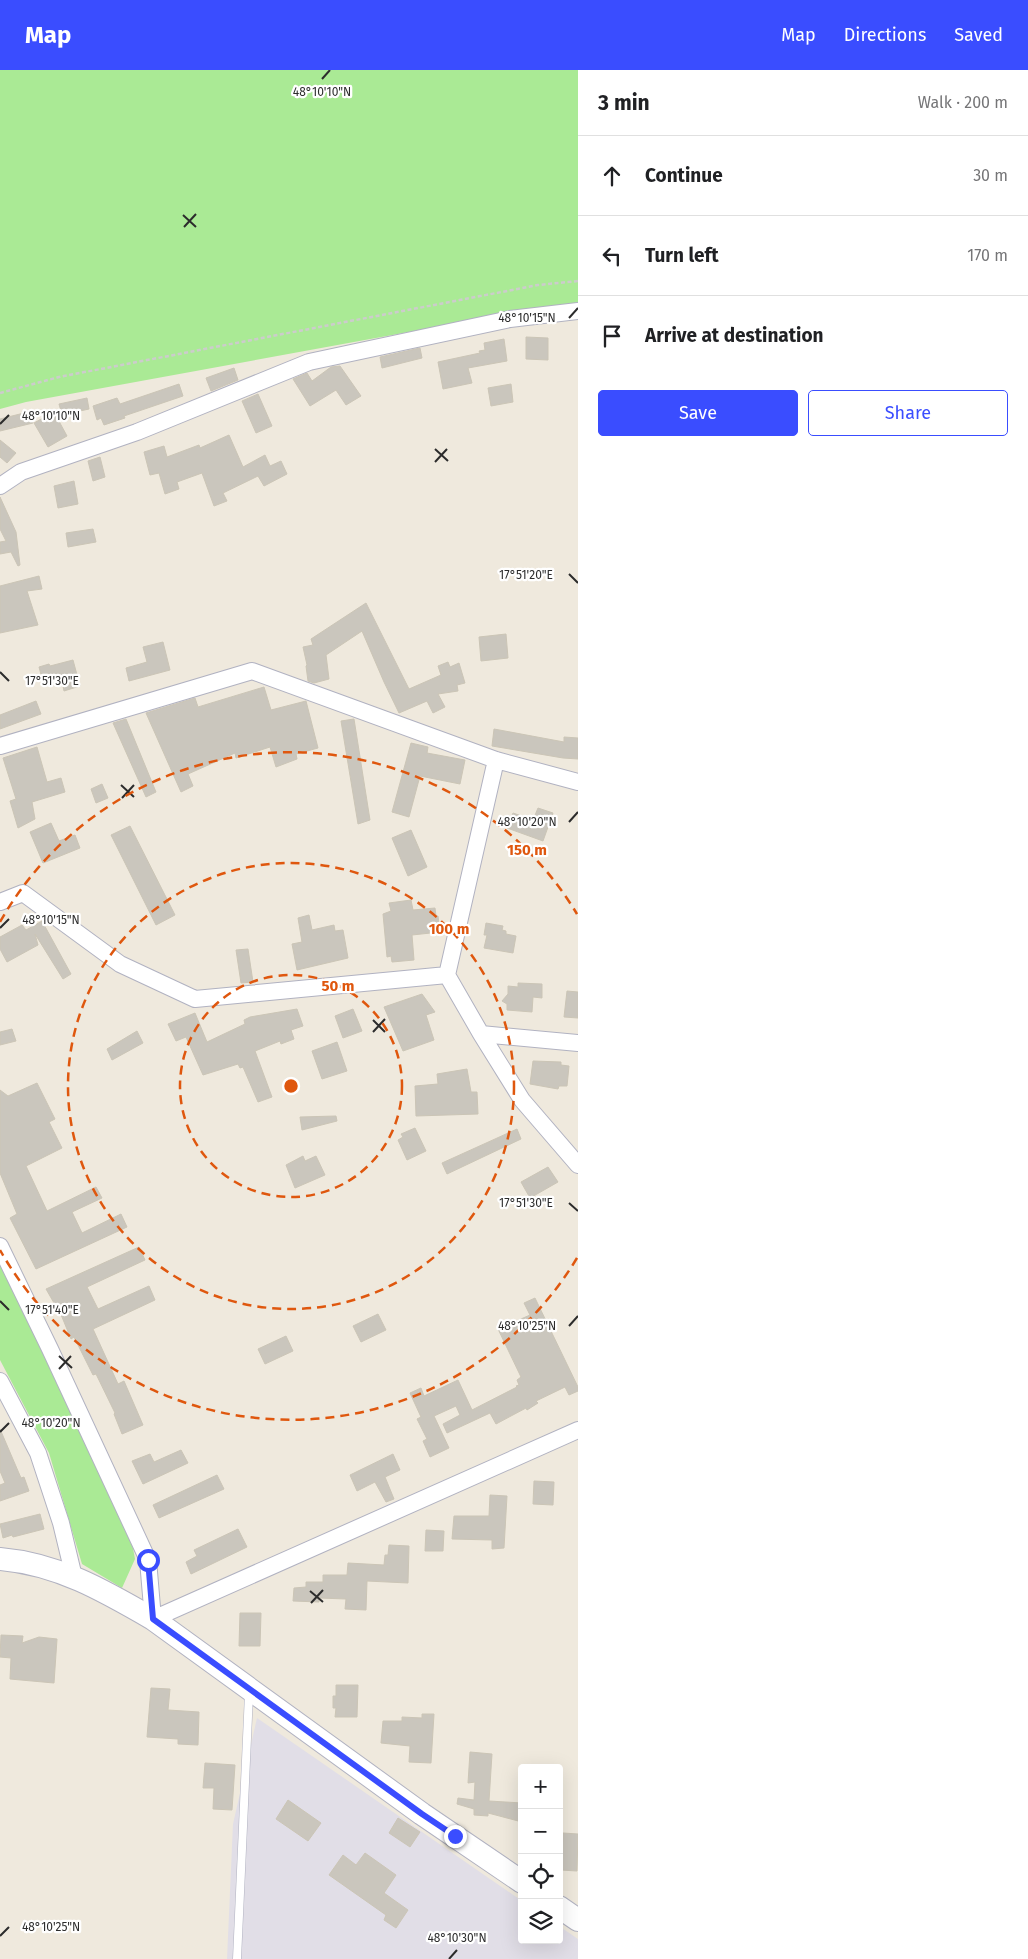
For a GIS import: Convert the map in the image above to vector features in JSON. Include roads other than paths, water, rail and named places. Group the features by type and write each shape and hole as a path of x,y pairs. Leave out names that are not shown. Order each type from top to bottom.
{"main road":[{"path":"0,1559 42,1566 74,1577 112,1595 153,1619 422,1814 518,1879"},
{"path":"563,1910 578,1920"}],"street":[{"path":"0,486 21,472 137,432 309,362 510,319 578,311"},
{"path":"0,746 252,671 496,760 578,782"},
{"path":"496,760 447,975 522,1100 578,1165"},
{"path":"0,902 22,894 120,964 195,999 447,975"},
{"path":"481,1034 578,1043"},
{"path":"0,1246 148,1560 153,1619 578,1430"},
{"path":"0,1380 38,1453 62,1523 74,1577"}],"lane":[{"path":"237,1959 250,1688"}]}
